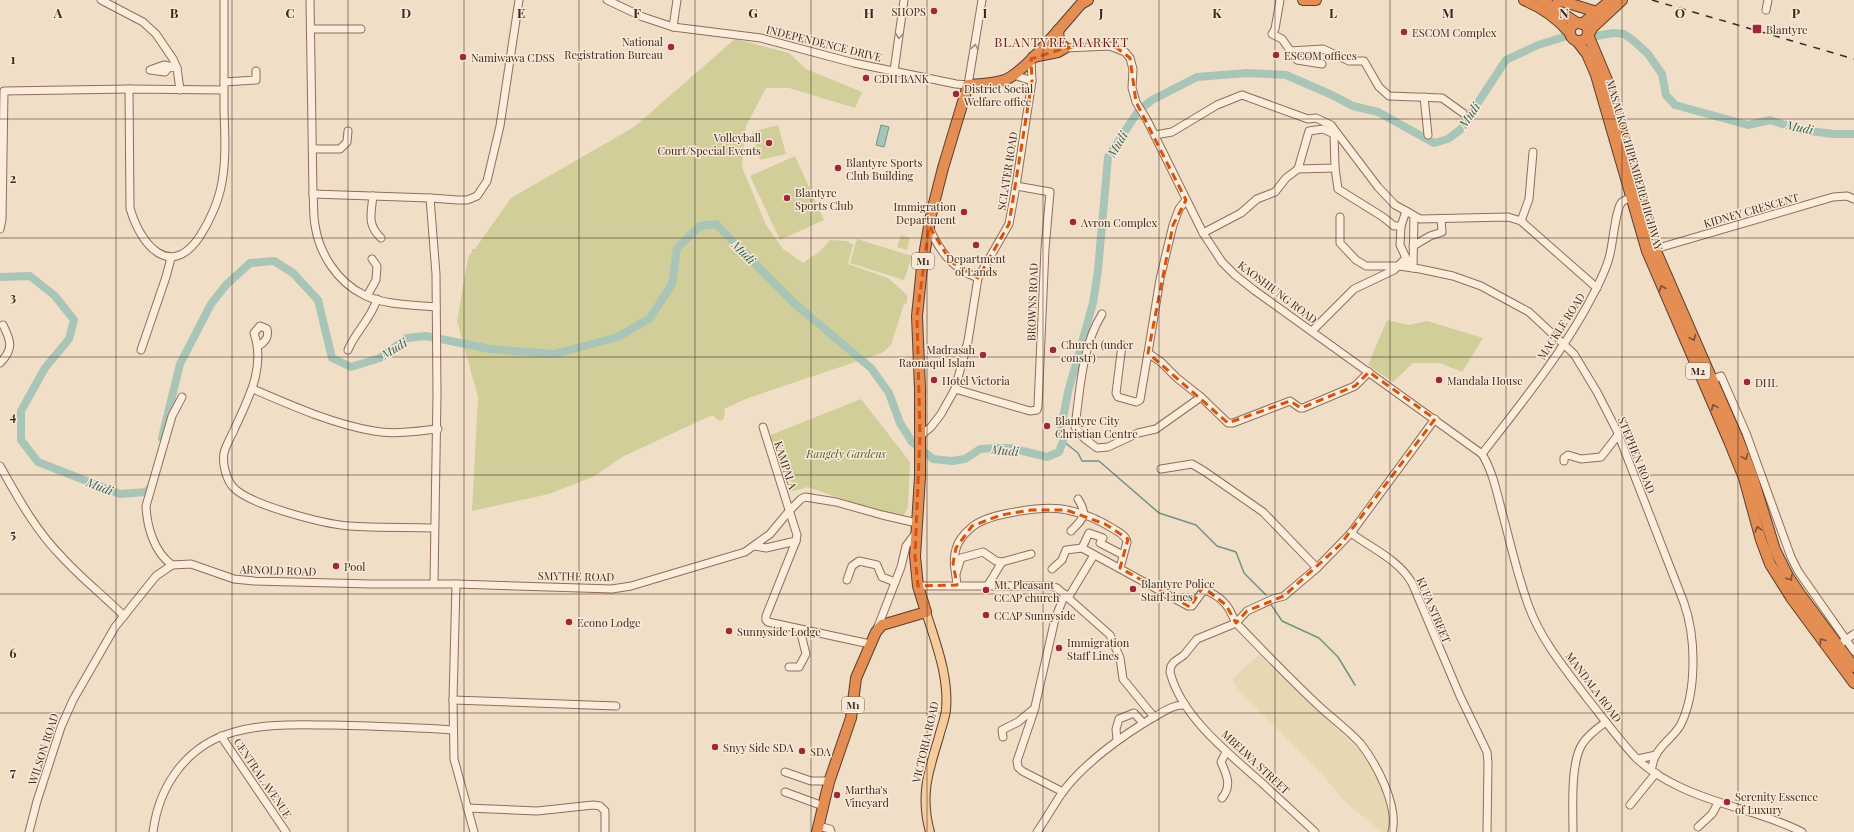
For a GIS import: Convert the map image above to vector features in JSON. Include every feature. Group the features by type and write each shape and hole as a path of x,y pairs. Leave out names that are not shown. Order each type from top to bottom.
{"highway":[{"path":"1303,0 1316,0"},
{"name":"MASAUKO CHIPEMBERE HIGHWAY","path":"1524,0 1543,10 1564,26 1587,54 1596,75 1630,198 1647,251 1741,471 1761,540 1770,564 1792,599 1834,658 1854,683"},
{"path":"1542,0 1580,23"},
{"path":"1558,0 1597,12"},
{"path":"1570,32 1571,26 1580,23 1597,12 1611,0"},
{"path":"1577,41 1584,41 1589,36 1593,27 1622,0"},
{"path":"968,85 1004,80 1014,75 1058,30 1082,1"},
{"name":"MASAUKO CHIPEMBERE HIGHWAY","path":"1580,23 1589,36 1607,80 1654,249 1746,461 1770,537 1779,560 1800,594 1841,643 1854,667"},
{"path":"1032,58 1058,52 1065,48 1059,41 1058,30"},
{"name":"M1","path":"926,612 918,586 916,569 916,533 920,477 917,316 929,226 943,168 968,85"},
{"path":"876,632 882,625 926,612"},
{"name":"M1","path":"817,829 829,781 851,718 856,678 876,632"}],"main road":[{"name":"VICTORIA ROAD","path":"926,612 944,672 947,698 946,712 929,770 925,793 925,811 930,832"}],"street":[{"path":"101,0 143,22 156,34 173,58 177,68 180,90"},
{"path":"129,89 130,208 134,224 145,241 162,255 171,258 184,253 201,235 216,204 222,182 224,0"},
{"path":"310,0 313,194 315,225 320,244 327,260 344,281 367,296 397,304 436,307"},
{"path":"313,194 467,200 477,196 485,186 500,126 519,0"},
{"name":"INDEPENDENCE DRIVE","path":"607,0 643,17 673,27 761,38 854,63 968,85"},
{"path":"673,27 676,0"},
{"path":"894,71 904,0"},
{"path":"968,85 982,0"},
{"path":"1280,0 1275,29 1272,34 1282,39 1297,60 1322,64"},
{"path":"1766,10 1768,0"},
{"path":"311,28 361,29"},
{"name":"KAOSHIUNG ROAD","path":"1045,44 1065,48 1102,45 1117,48 1125,52 1132,63 1132,88 1136,102 1155,135 1203,234 1222,262 1235,275 1482,454"},
{"path":"1290,51 1323,49 1349,61 1364,61 1379,87 1389,96 1442,98 1463,113"},
{"name":"SCLATER ROAD","path":"978,278 1006,232 1016,186 1032,81 1032,58"},
{"path":"169,67 177,68"},
{"path":"0,228 2,219 2,91 129,89 180,90 224,86 256,80 256,71"},
{"path":"1014,75 1032,81"},
{"path":"1155,135 1172,132 1217,105 1242,95 1308,119 1316,118 1331,125 1382,192 1394,205 1420,219 1508,217 1521,221 1597,288"},
{"path":"1424,97 1428,135"},
{"path":"1298,169 1310,131 1323,129 1334,134 1335,168 1338,189 1383,217 1394,226 1401,226"},
{"path":"312,150 340,149 347,142 348,131"},
{"path":"1521,221 1529,199 1533,152"},
{"path":"1203,234 1241,213 1261,196 1275,192 1286,178 1298,169 1335,168"},
{"name":"BROWNS ROAD","path":"955,389 1034,411 1037,410 1045,249 1050,192 1016,186"},
{"path":"373,196 370,218 374,231 381,238"},
{"name":"KIDNEY CRESCENT","path":"1654,249 1833,197 1847,196 1854,199"},
{"path":"430,198 434,231 438,429 434,528 434,583"},
{"name":"MACKLE ROAD","path":"1482,454 1564,345 1597,288 1606,270 1613,245 1618,210 1622,202 1630,198"},
{"path":"1122,345 1116,394 1118,397 1136,402 1140,400 1160,279 1172,225 1179,209 1186,200"},
{"path":"1406,212 1401,226 1400,245 1412,268"},
{"path":"1412,268 1414,216"},
{"name":"STEPHEN ROAD","path":"1340,217 1340,243 1356,260 1366,266 1399,266 1453,276 1494,293 1529,312 1574,354 1583,368 1618,435 1684,603 1691,625 1692,667 1690,693 1687,706 1676,731 1656,755 1654,772"},
{"path":"1413,246 1430,236 1442,232 1441,219"},
{"path":"920,439 941,414 955,389 968,341 978,278 964,272 951,262 941,250 929,226"},
{"path":"141,350 166,278 171,258"},
{"path":"1312,331 1354,289 1399,266 1406,258"},
{"path":"367,296 376,280 377,266 372,259"},
{"path":"348,350 353,338 373,312 377,299"},
{"path":"1102,314 1093,329 1082,377 1075,427 1085,439 1097,448 1108,447 1138,433 1156,428 1200,396"},
{"path":"0,363 11,344 3,325"},
{"path":"258,346 258,367 253,389 224,452 224,462 228,479 241,494 276,509 349,526 434,528"},
{"path":"1148,353 1161,362 1177,378 1200,396 1228,423 1233,423 1290,401 1300,408 1303,408 1355,386 1369,372"},
{"path":"253,389 314,413 374,432 408,432 438,429"},
{"path":"0,466 19,500 62,557 124,616 156,576 172,565 165,560 154,541 146,517 146,506 172,416 182,397"},
{"path":"1236,623 1247,611 1273,599 1284,596 1318,568 1351,533 1434,419"},
{"name":"KAMPALA","path":"763,427 796,530 796,541"},
{"path":"1564,461 1564,458 1568,455 1581,459 1601,457 1618,435"},
{"name":"MANDALA ROAD","path":"1482,454 1494,481 1529,608 1549,646 1606,722 1638,759 1654,772 1681,788 1718,803 1776,820 1799,831"},
{"path":"1162,469 1192,464 1204,471 1263,512 1318,568"},
{"name":"SMYTHE ROAD","path":"456,584 612,589 630,586 740,553 755,546 770,534 801,499 810,497 917,522"},
{"path":"1071,531 1083,520 1084,509 1078,499"},
{"path":"957,585 956,574 952,563 956,548 972,526 984,520 1030,510 1066,510 1105,524 1126,538 1124,555 1120,568"},
{"path":"876,632 895,582 906,546 916,533"},
{"path":"1082,548 1089,533 1103,538 1100,543 1124,555"},
{"name":"KUFA STREET","path":"1351,533 1399,566 1412,583 1460,696 1487,752 1487,832"},
{"path":"755,546 766,548 796,541"},
{"path":"796,541 766,616 766,620 768,622 800,630 870,644"},
{"path":"1052,569 1062,560 1066,550 1082,548 1190,607 1200,592 1209,591 1228,607 1236,623 1284,672 1360,743 1390,796 1394,825 1392,832"},
{"path":"956,574 961,558 975,553 983,552 996,561 1002,562 1031,554"},
{"path":"1063,792 1022,771 1018,767 1019,754 1035,708 1055,619 1067,596 1094,555"},
{"path":"847,580 852,566 859,561 877,565 882,577 895,582"},
{"path":"988,585 1002,562"},
{"name":"ARNOLD ROAD","path":"172,565 191,564 234,579 254,581 371,584 456,584"},
{"path":"456,584 453,700 454,759 474,832"},
{"path":"918,586 988,585 1051,586 1057,588 1110,635 1120,658 1123,679 1154,717"},
{"name":"WILSON ROAD","path":"29,832 37,801 66,714 95,660 124,616"},
{"name":"MBELWA STREET","path":"1236,623 1197,639 1184,655 1171,666 1172,679 1185,705 1226,752 1316,832"},
{"path":"789,667 799,667 806,654 800,630"},
{"path":"1834,658 1841,643 1854,634"},
{"path":"1841,643 1854,651"},
{"path":"453,700 616,706"},
{"path":"1037,832 1063,792 1082,772 1118,740 1143,723 1176,705 1185,705"},
{"path":"1003,737 1002,730 1018,722 1035,708"},
{"path":"1118,740 1116,729 1119,719 1134,713 1143,723"},
{"path":"1573,832 1575,767 1578,751 1583,743 1606,722"},
{"path":"153,832 159,802 170,780 182,764 207,744 222,736 267,726 358,726 453,730"},
{"name":"CENTRAL AVENUE","path":"222,736 286,832"},
{"path":"1222,798 1229,783 1221,762 1226,752"},
{"path":"1638,759 1656,755"},
{"path":"785,772 811,781 829,781"},
{"path":"1630,805 1654,772"},
{"path":"785,792 823,806"},
{"path":"1698,827 1712,814 1718,803"},
{"path":"467,808 538,811 593,805 600,806 604,811 605,832"},
{"path":"817,829 830,829 831,832"}],"highlighted area":[{"path":"1102,45 1117,48 1130,58 1136,102 1186,200 1173,225 1148,353 1228,423 1290,401 1301,408 1355,386 1369,372 1435,419 1340,545 1284,596 1247,611 1236,623 1226,605 1203,587 1190,607 1120,568 1128,539 1105,524 1066,510 1031,510 1001,515 972,526 956,548 953,563 957,585 918,586 915,556 920,436 917,316 929,226 951,262 978,278 1009,224 1032,81 1031,59 1065,48"}],"shaded area":[{"path":"881,125 889,127 884,147 876,145"},
{"path":"1259,655 1361,752 1372,769 1387,803 1390,832 1383,832 1347,804 1321,773 1238,689 1232,679"}],"green space":[{"name":"Blantyre Sports Club","path":"735,39 789,53 806,69 862,92 855,108 789,88 766,88 746,126 742,167 766,225 783,249 803,263 819,252 830,240 847,241 853,245 848,264 888,278 907,295 907,303 904,304 891,345 882,353 748,398 724,409 725,413 723,420 720,421 712,415 622,457 595,476 549,494 472,511 478,397 457,321 468,258 472,252 472,249 475,249 511,198 634,127"},
{"name":"Volleyball Court/Special Events","path":"778,125 786,154 760,160 752,132"},
{"name":"Blantyre Sports Club","path":"795,156 824,220 780,240 750,176"},
{"path":"901,235 910,238 907,250 897,247"},
{"path":"857,239 912,256 904,280 850,263"},
{"path":"1387,320 1409,325 1427,321 1483,338 1462,372 1440,363 1413,363 1393,382 1368,365"},
{"name":"Rangely Gardens","path":"861,399 910,462 908,507 904,515 876,514 845,500 808,487 790,492 768,436"}],"waterway":[{"name":"Mudi","path":"1596,36 1613,33 1624,34 1634,41 1648,54 1662,74 1666,95 1675,105 1748,125 1770,120 1801,130 1834,134 1854,134"},
{"name":"Mudi","path":"162,438 180,364 211,304 226,285 250,263 274,261 293,273 318,300 332,358 351,367 380,358 407,338 426,336 490,349 554,354 618,337 650,318 672,284 677,248 700,226 716,224 794,303 871,368 889,393 900,423 912,442 933,459 952,461 965,459 980,449 995,448 1010,448 1047,457 1059,452 1063,441 1061,429 1068,392 1093,303 1098,270 1108,157 1139,110 1152,100 1197,77 1247,73 1286,75 1353,106 1378,112 1434,143 1448,139 1460,130 1506,60 1538,45 1567,36"},
{"name":"Mudi","path":"1801,130 1834,136 1854,135"},
{"name":"Mudi","path":"0,277 30,276 55,296 74,320 69,339 45,368 21,411 21,440 38,462 120,494 146,492 151,487 152,483"},
{"path":"1063,441 1078,453 1082,461 1099,461 1159,513 1196,525 1217,546 1236,552 1244,573 1266,595"},
{"path":"1270,603 1282,621 1319,638 1338,657 1355,685"}],"railway":[{"path":"1652,0 1854,59"}],"place":[{"name":"SHOPS","path":"934,11"},
{"name":"Blantyre","path":"1757,29"},
{"name":"ESCOM Complex","path":"1404,32"},
{"name":"National Registration Bureau","path":"671,47"},
{"name":"ESCOM offices","path":"1276,55"},
{"name":"Namiwawa CDSS","path":"463,57"},
{"name":"CDH BANK","path":"866,78"},
{"name":"District Social Welfare office","path":"956,94"},
{"name":"Volleyball Court/Special Events","path":"769,143"},
{"name":"Blantyre Sports Club Building","path":"838,168"},
{"name":"Blantyre Sports Club","path":"787,198"},
{"name":"Immigration Department","path":"964,212"},
{"name":"Avron Complex","path":"1073,222"},
{"name":"Department of Lands","path":"976,245"},
{"name":"Church (under constr)","path":"1053,350"},
{"name":"Madrasah Raonaqul Islam","path":"983,355"},
{"name":"Hotel Victoria","path":"934,380"},
{"name":"Mandala House","path":"1439,380"},
{"name":"DHL","path":"1747,382"},
{"name":"Blantyre City Christian Centre","path":"1047,426"},
{"name":"Pool","path":"336,566"},
{"name":"Blantyre Police Staff Lines","path":"1133,589"},
{"name":"Mt. Pleasant CCAP church","path":"986,590"},
{"name":"CCAP Sunnyside","path":"986,615"},
{"name":"Econo Lodge","path":"569,622"},
{"name":"Sunnyside Lodge","path":"729,631"},
{"name":"Immigration Staff Lines","path":"1059,648"},
{"name":"Snyy Side SDA","path":"715,747"},
{"name":"SDA","path":"802,751"},
{"name":"Martha's Vineyard","path":"837,795"},
{"name":"Serenity Essence of Luxury","path":"1727,802"}],"district":[{"name":"BLANTYRE MARKET","path":"1062,41"}]}
